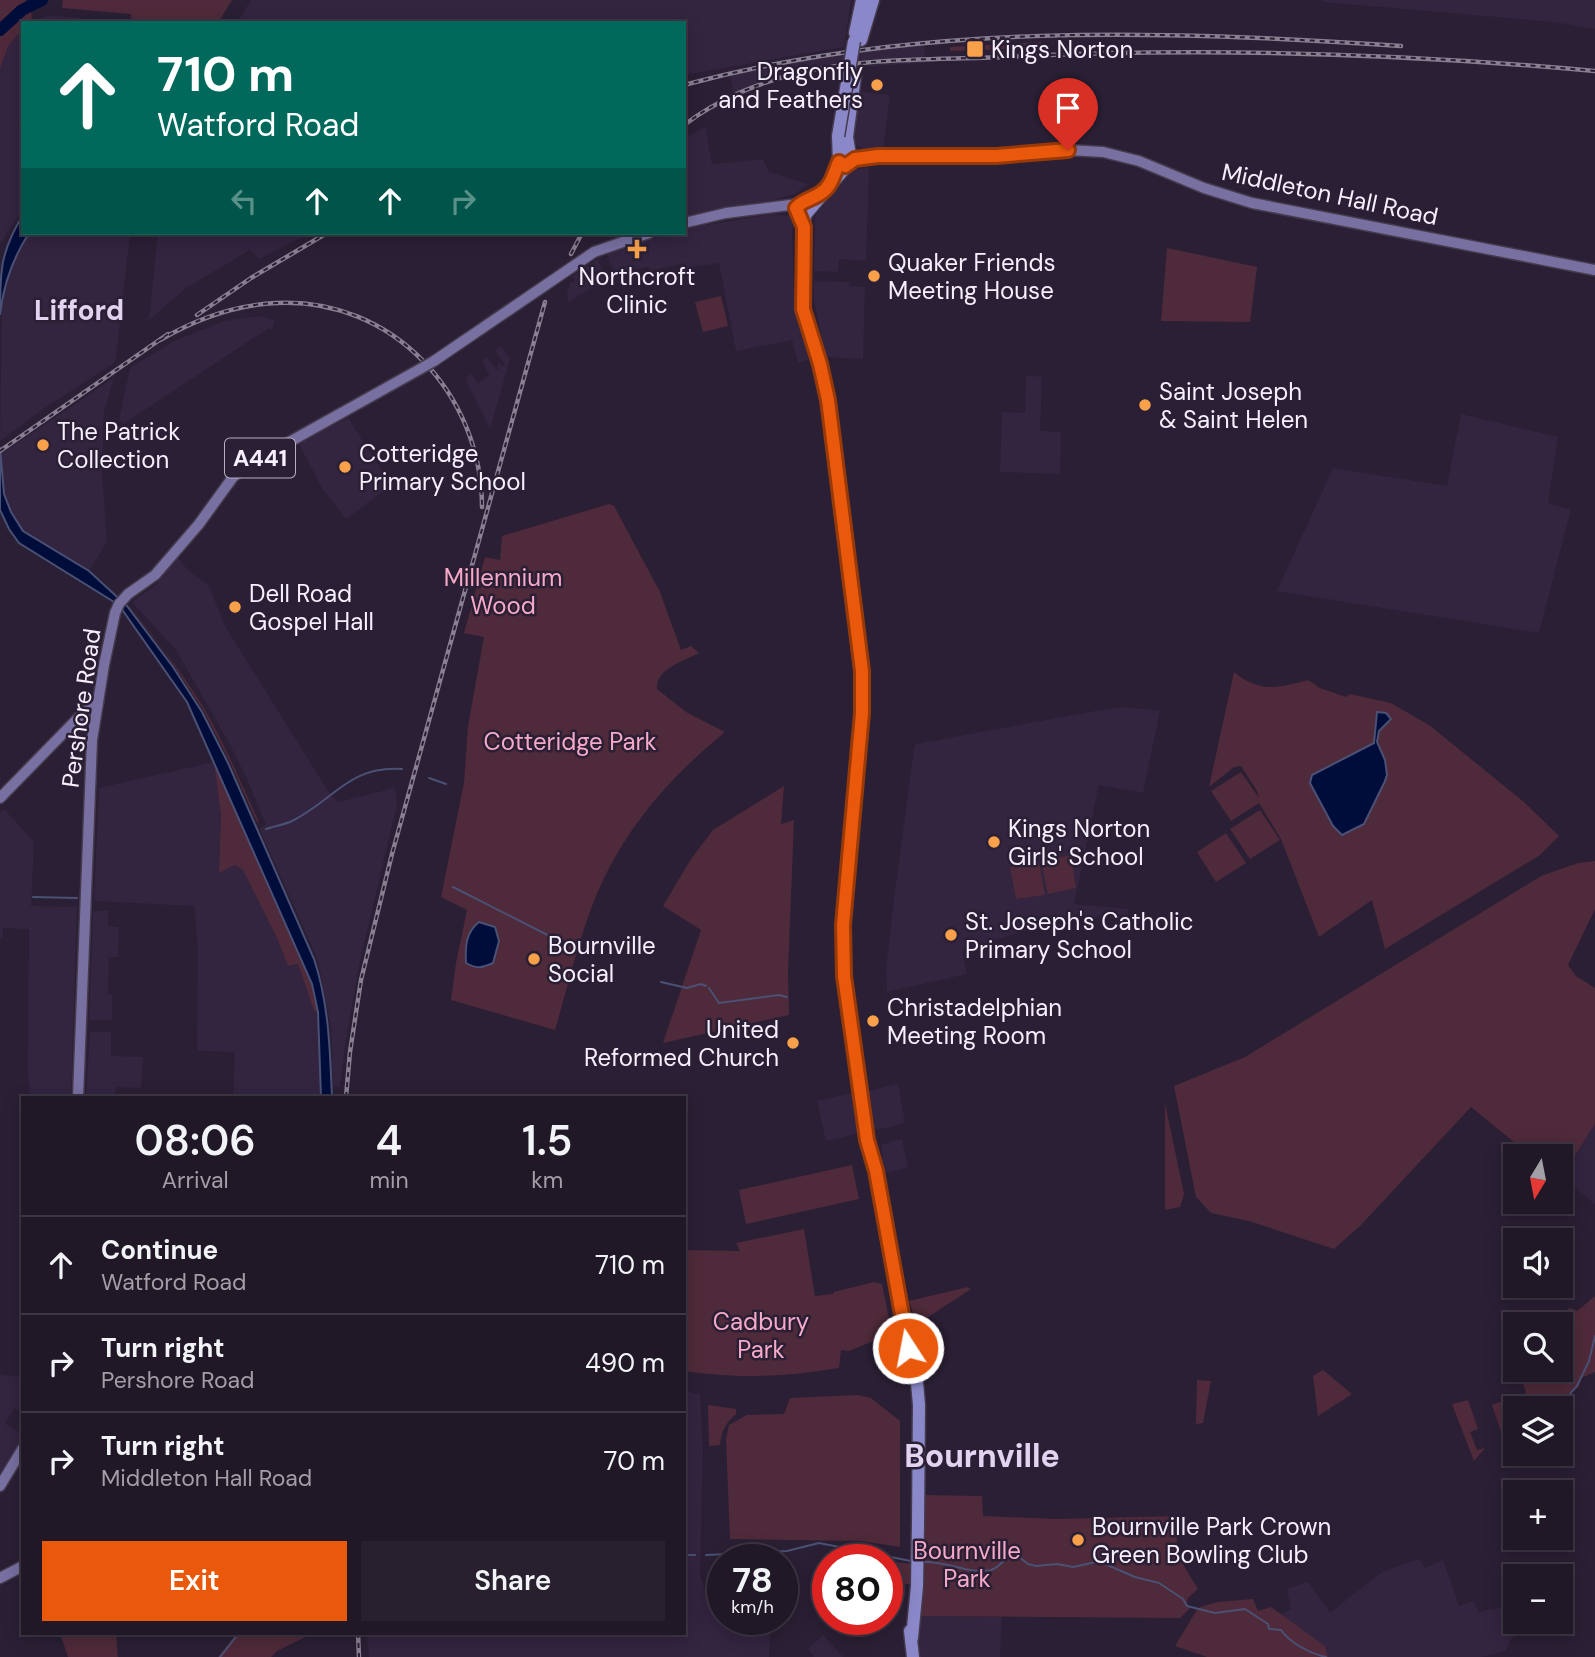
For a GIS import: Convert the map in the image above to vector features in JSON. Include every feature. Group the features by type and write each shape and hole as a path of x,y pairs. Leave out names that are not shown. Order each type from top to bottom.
{"highway":[{"path":"862,0 845,160 827,188 802,212 803,309 828,400 862,671 862,717 843,925 844,976 867,1140 913,1343 919,1405 913,1657"},
{"path":"845,160 838,136 851,58 873,0"}],"main road":[{"name":"Middleton Hall Road","path":"845,160 878,156 963,157 1068,150 1103,152 1130,158 1213,191 1252,203 1595,270"},
{"path":"686,223 726,213 779,206 802,212"},
{"name":"Pershore Road","path":"78,1096 92,740 116,611 128,594 155,575 199,524 233,477 248,466 433,361 594,252 643,235"},
{"path":"0,798 84,712 97,703"},
{"path":"0,1486 21,1451"},
{"path":"0,1578 21,1567"}],"shaded area":[{"path":"251,0 851,0 844,47 686,75 686,21 238,21"},
{"path":"1322,0 1595,0 1595,29 1554,22"},
{"path":"46,16 63,16 103,21 35,21"},
{"path":"21,31 21,119 17,122 21,125 21,212 0,244 0,68 9,45"},
{"path":"924,40 925,63 838,68 792,76 734,97 729,70"},
{"path":"857,91 890,95 883,151 863,149 851,141"},
{"path":"705,126 712,164 763,159 769,172 808,184 795,194 766,202 686,216 686,139"},
{"path":"869,167 866,261 839,259 838,272 814,271 815,216 854,169"},
{"path":"771,214 793,216 795,308 809,360 798,363 792,340 736,351 719,263 686,268 685,263 650,271 648,267 614,273 606,251 666,235 686,235 686,229"},
{"path":"21,218 21,235 28,235 10,272 0,315 3,263"},
{"path":"28,235 130,235 116,358 113,364 49,405 0,441 2,291 20,246"},
{"path":"158,235 306,235 259,259 250,250 186,288 149,320"},
{"path":"598,259 607,283 591,288 568,302 570,283 575,281 572,276"},
{"path":"814,281 849,282 849,286 865,287 863,359 825,357 814,300"},
{"path":"258,316 275,320 272,330 269,328 123,424 119,420 130,368 174,341 224,321"},
{"path":"501,346 510,359 490,429 465,378 471,374 478,383 490,375 482,362 486,356 496,370 500,363 505,365 495,350"},
{"path":"1026,375 1042,377 1040,431 1061,432 1060,474 1000,472 1002,412 1025,413"},
{"path":"114,378 104,411 102,472 107,542 89,571 23,531 4,494 1,454"},
{"path":"1461,414 1558,437 1548,504 1571,509 1539,633 1277,591 1333,468 1447,486"},
{"name":"Cotteridge Primary School","path":"348,418 391,485 346,519 322,488 298,442"},
{"path":"0,447 4,494 23,531 89,571 127,606 173,667 202,712 228,763 314,959 326,1010 332,1096 321,1096 318,1012 312,984 187,702 123,611 114,602 19,543 0,510"},
{"path":"177,557 190,572 209,586 225,626 328,791 338,802 395,788 397,805 360,961 340,1087 333,1086 331,1027 318,960 259,828 266,825 247,779 176,650 132,602 156,585"},
{"name":"Kings Norton Girls' School","path":"1126,707 1160,711 1143,793 1099,785 1074,904 1129,909 1128,915 1064,919 962,950 967,974 887,992 886,969 895,891 916,744"},
{"path":"1377,712 1386,713 1391,719 1379,731 1377,742 1385,760 1387,775 1364,824 1342,835 1333,826 1310,783 1312,775 1374,743"},
{"path":"214,762 221,816 219,872 235,865 243,870 288,966 298,964 314,1011 318,1012 321,1096 233,1096 235,1052 197,1051 198,951 194,906 94,901 99,788"},
{"path":"4,809 34,842 31,906 77,907 71,1096 30,1096 29,929 3,928 3,939 0,939 0,812"},
{"path":"93,911 108,911 108,926 119,927 118,957 109,957 108,994 112,995 112,1020 89,1020"},
{"path":"479,922 495,927 499,941 493,963 479,967 466,963 466,945 469,935"},
{"path":"90,1032 111,1032 111,1056 143,1057 141,1088 116,1087 115,1096 86,1096"},
{"path":"898,1084 905,1123 877,1130 874,1128 868,1091"},
{"path":"856,1092 861,1133 826,1141 817,1101"},
{"path":"1595,1124 1595,1205 1573,1185 1573,1158"},
{"path":"902,1139 908,1168 884,1173 881,1147"},
{"path":"0,1375 21,1377 21,1412 15,1408 5,1423 21,1434 21,1438 0,1474"},
{"path":"686,1391 700,1393 703,1450 700,1575 707,1592 707,1635 770,1635 769,1657 369,1657 367,1635 686,1635"},
{"path":"1419,1559 1425,1568 1443,1560 1459,1606 1474,1601 1479,1613 1503,1606 1503,1634 1517,1634 1511,1639 1506,1651 1481,1657 1328,1657 1325,1646 1281,1615 1291,1609 1287,1589 1308,1582 1330,1613 1382,1572"},
{"path":"919,1616 1002,1617 1000,1657 919,1657"},
{"path":"823,1635 843,1657 814,1657 808,1649"}],"green space":[{"path":"0,0 25,0 31,8 32,21 21,21 21,31 9,45 0,68"},
{"path":"63,0 232,0 219,21 131,21 131,14 62,8"},
{"path":"1041,42 1044,45 1040,48 950,51 950,47"},
{"path":"1167,248 1257,267 1250,322 1161,321"},
{"path":"721,296 728,326 703,332 695,302"},
{"name":"Cotteridge Park","path":"609,504 614,506 660,592 681,650 691,646 699,653 665,671 657,689 686,712 725,732 689,764 657,798 629,835 605,876 577,951 555,1030 451,1000 467,910 441,897 464,783 468,726 484,637 464,633 485,557 500,560 502,536"},
{"path":"128,605 167,654 202,705 259,822 204,711 165,652"},
{"path":"1234,672 1261,686 1278,687 1308,680 1320,688 1346,697 1350,694 1391,703 1429,725 1524,802 1559,836 1540,855 1385,949 1372,900 1319,937 1281,839 1259,803 1231,821 1211,791 1241,772 1259,798 1241,766 1234,767 1209,787"},
{"path":"214,762 312,984 318,1012 314,1011 298,964 288,966 243,870 235,865 219,873 221,816"},
{"path":"784,786 781,824 794,820 788,972 789,1015 663,1043 701,930 663,906 691,859 713,830"},
{"path":"1260,810 1280,840 1250,859 1230,829"},
{"path":"1226,833 1246,863 1216,882 1197,852"},
{"path":"1071,855 1076,888 1048,894 1041,861"},
{"path":"1595,861 1595,909 1568,965 1576,976 1595,988 1595,1124 1573,1158 1573,1144 1516,1144 1471,1107 1360,1226 1334,1249 1249,1221 1211,1213 1196,1197 1174,1086 1245,1057 1541,876 1578,863"},
{"path":"1039,862 1045,895 1016,899 1010,867"},
{"path":"1165,1103 1184,1194 1180,1207 1165,1210"},
{"path":"852,1165 859,1199 746,1224 739,1190"},
{"name":"Cadbury Park","path":"804,1229 815,1296 833,1294 874,1282 882,1284 891,1328 888,1335 849,1351 841,1350 839,1368 762,1376 686,1371 686,1250 740,1251 736,1243"},
{"path":"968,1287 971,1289 922,1321 915,1319 909,1301"},
{"path":"1595,1296 1595,1372 1581,1378 1579,1387 1563,1396 1518,1396 1526,1393 1523,1382 1573,1382 1573,1312 1566,1312 1569,1308 1577,1311"},
{"path":"1323,1370 1352,1394 1318,1416 1313,1376"},
{"path":"1197,1380 1211,1381 1203,1423 1196,1424"},
{"path":"857,1395 871,1398 900,1421 900,1544 730,1539 726,1439 729,1425 747,1415 784,1414 790,1398"},
{"path":"1468,1400 1478,1429 1470,1432 1477,1450 1485,1448 1474,1461 1452,1404"},
{"path":"1503,1401 1503,1434 1501,1432 1492,1405"},
{"path":"708,1405 736,1409 736,1414 725,1428 720,1445 709,1446"},
{"name":"Bournville Park","path":"925,1495 982,1496 983,1516 1056,1519 1181,1516 1177,1547 1182,1562 1198,1589 1188,1598 1187,1604 1190,1608 1180,1618 919,1616 918,1523"},
{"path":"903,1563 912,1564 912,1584 903,1584"},
{"path":"1253,1599 1258,1611 1271,1607 1325,1646 1328,1657 1207,1657 1175,1646 1198,1608 1217,1602"},
{"path":"61,1635 116,1635 118,1657 68,1657"},
{"path":"235,1635 309,1635 277,1651 271,1657 218,1657"}],"waterway":[{"path":"0,30 22,10 42,0"},
{"path":"266,829 306,813 355,778 384,769 402,769"},
{"path":"429,778 446,784"},
{"path":"453,887 567,945"},
{"path":"33,897 77,898"},
{"path":"661,982 687,988 701,984 706,986"},
{"path":"709,988 719,1003 779,995 787,997"},
{"path":"1568,1396 1577,1386 1589,1361 1595,1336"},
{"path":"706,1555 787,1551 819,1543 911,1561"},
{"path":"924,1562 983,1571 994,1569 1014,1553 1028,1564 1036,1566 1057,1564 1073,1567 1096,1562 1105,1564 1135,1577 1159,1583 1183,1599 1187,1606 1215,1613 1245,1609 1268,1624 1269,1629 1281,1630 1301,1647 1326,1657"},
{"path":"686,1555 695,1555"},
{"path":"220,1657 237,1635"}],"railway":[{"path":"686,85 772,65 861,50 1040,36 1221,36 1401,46"},
{"path":"686,124 724,100 784,77 850,64 901,60 1226,52 1373,56 1595,71"},
{"path":"197,315 251,278 324,235"},
{"path":"571,254 581,235"},
{"path":"346,1096 361,980 392,854 545,302"},
{"path":"160,340 216,314 260,304 318,305 357,316 392,335 422,360 447,391 466,427 478,466 482,507"},
{"path":"0,451 168,334"},
{"path":"358,1635 359,1657"}],"place":[{"name":"Kings Norton","path":"975,49"},
{"name":"Dragonfly and Feathers","path":"877,85"},
{"name":"Northcroft Clinic","path":"637,249"},
{"name":"Quaker Friends Meeting House","path":"874,276"},
{"name":"Saint Joseph & Saint Helen","path":"1145,405"},
{"name":"The Patrick Collection","path":"43,445"},
{"name":"Cotteridge Primary School","path":"345,467"},
{"name":"Dell Road Gospel Hall","path":"235,607"},
{"name":"Kings Norton Girls' School","path":"994,842"},
{"name":"St. Joseph's Catholic Primary School","path":"951,935"},
{"name":"Bournville Social","path":"534,959"},
{"name":"Christadelphian Meeting Room","path":"873,1021"},
{"name":"United Reformed Church","path":"793,1043"},
{"name":"Bournville Park Crown Green Bowling Club","path":"1078,1540"}],"district":[{"name":"Lifford","path":"79,310"},
{"name":"Bournville","path":"982,1456"}],"route":[{"path":"908,1348 876,1171 867,1140 846,994 843,925 862,713 862,671 828,400 803,309 804,227 796,208 799,203 824,192 831,183 839,162 845,166 855,159 878,156 996,156 1068,150"}],"park label":[{"name":"Millennium Wood","path":"503,591"}]}
